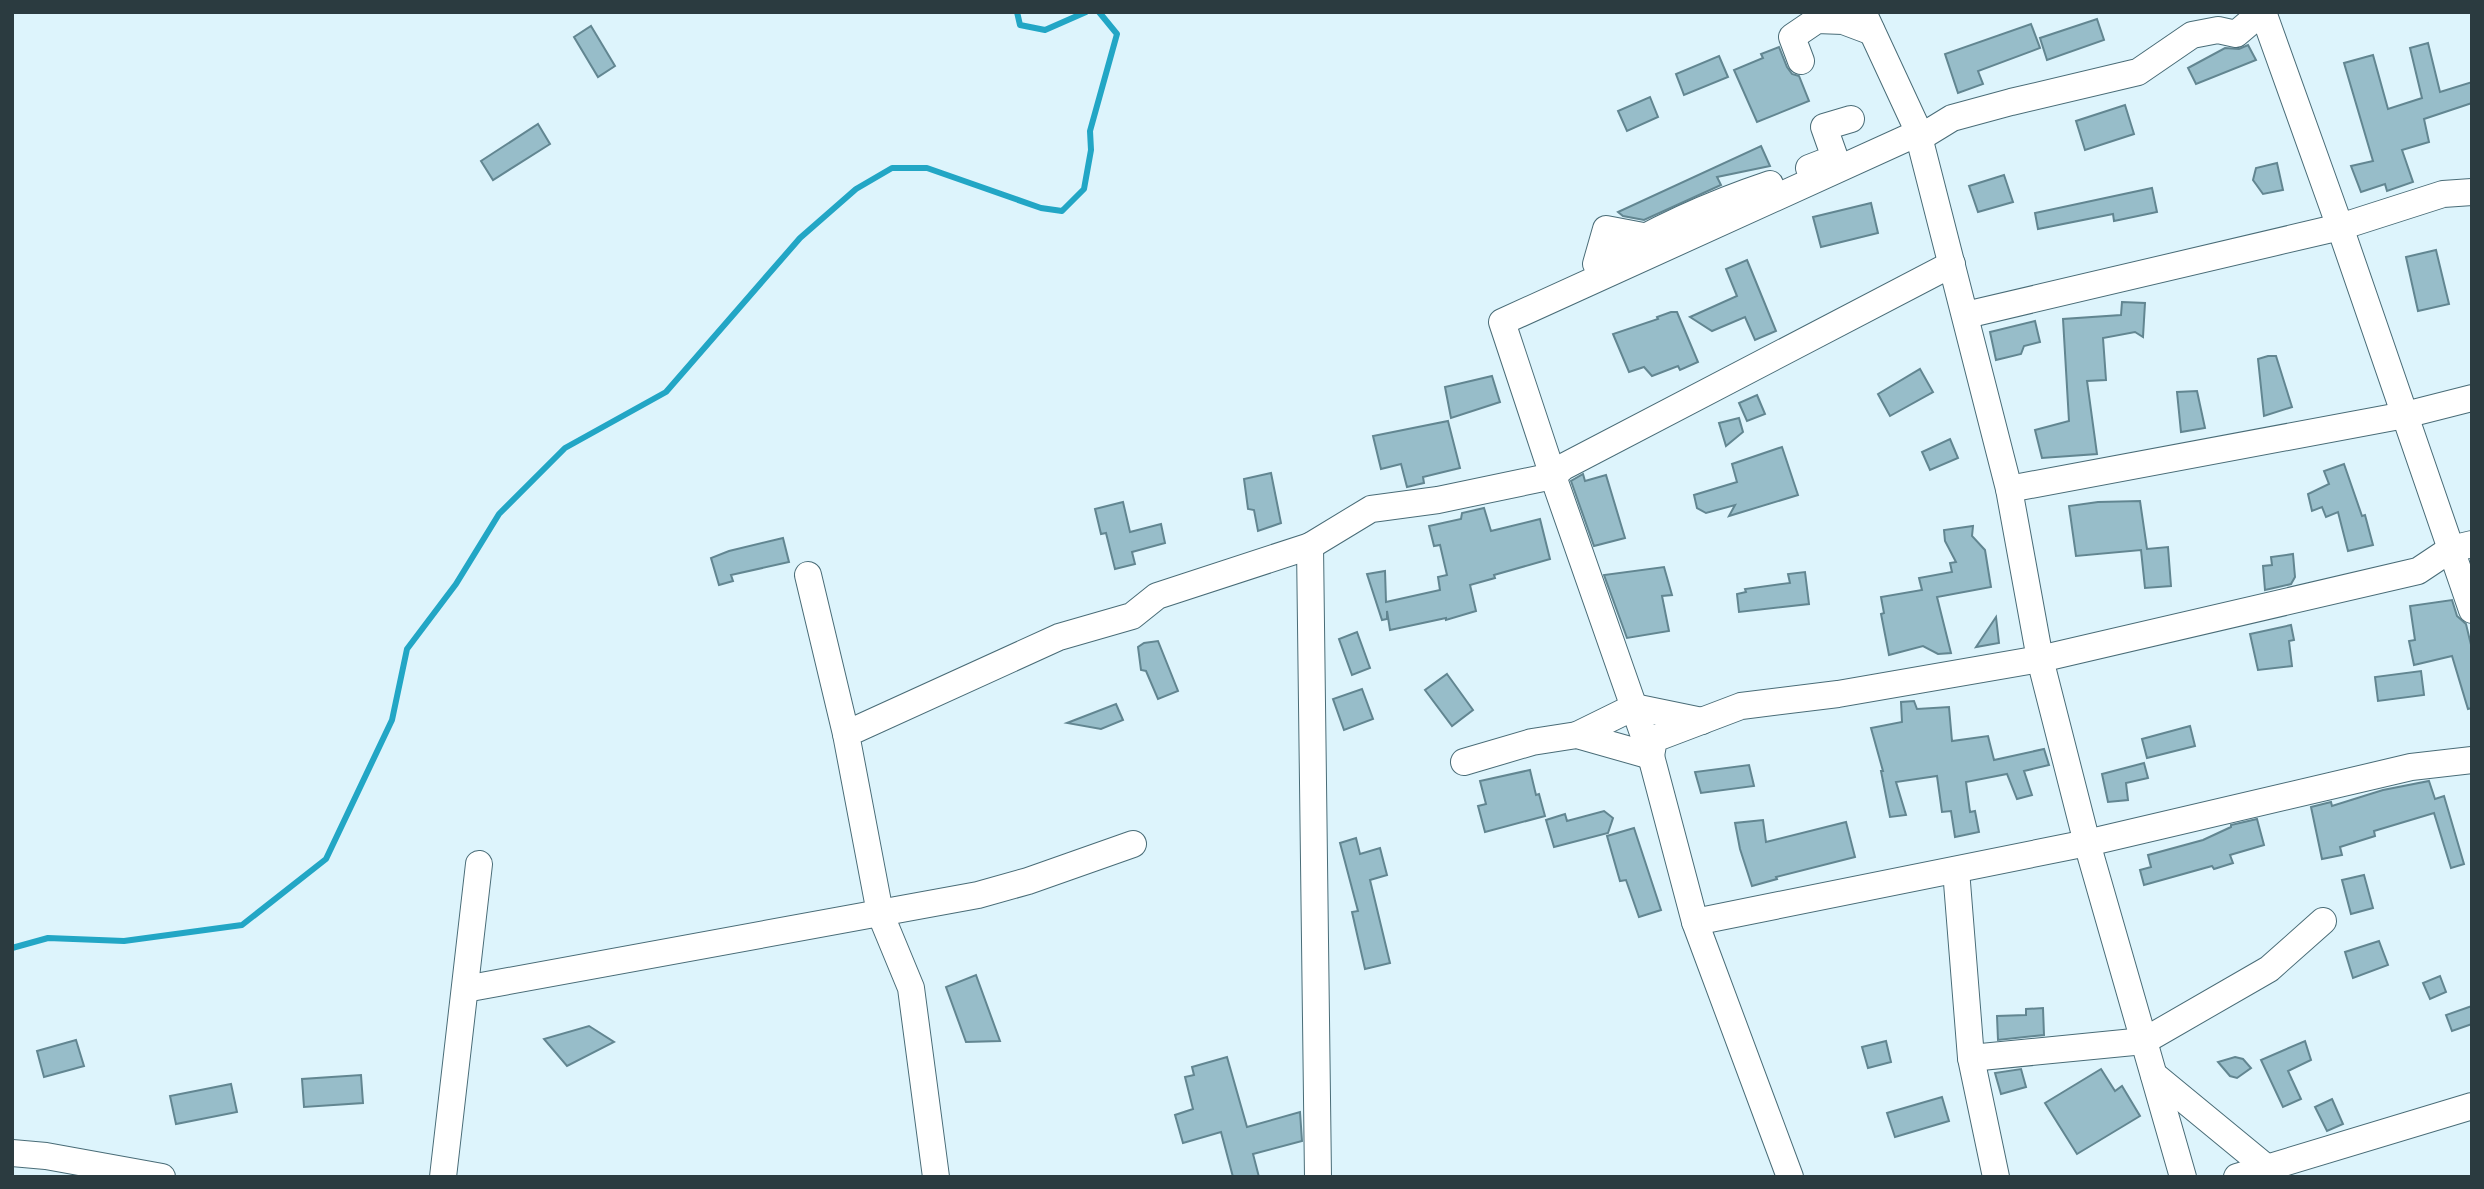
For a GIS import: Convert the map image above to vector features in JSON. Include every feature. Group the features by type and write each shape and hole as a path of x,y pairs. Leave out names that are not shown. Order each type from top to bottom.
{"street":[{"path":"1920,137 1952,118 2138,72 2192,36 2218,30 2236,34 2263,12 2405,415 2461,547 2472,610"},
{"path":"1801,61 1792,37 1816,20 1843,21 1867,30 1867,21"},
{"path":"1867,21 1920,137 2009,489 2040,659 2087,843 2183,1177"},
{"path":"1548,301 1552,292 1643,236 1736,195 1835,158 1824,127 1851,119"},
{"path":"1790,1177 1695,922 1651,756 1502,322 1918,133 1920,137"},
{"path":"1966,315 2340,227 2443,194 2472,192"},
{"path":"846,734 1059,637 1132,617 1157,596 1310,546 1371,509 1438,500 1553,476 1563,467 1952,264"},
{"path":"2009,489 2405,415 2472,398"},
{"path":"1310,546 1318,1177"},
{"path":"1651,756 1654,739 1741,706 1838,694 2040,659 2418,571 2461,547"},
{"path":"808,575 846,734 880,913 911,988 936,1177"},
{"path":"1464,762 1532,742 1577,735 1634,707 1702,720"},
{"path":"1577,735 1651,756"},
{"path":"1695,922 2087,843 2412,767 2472,760"},
{"path":"464,989 978,895 1028,881 1133,844"},
{"path":"443,1177 479,864"},
{"path":"1956,870 1971,1058 1996,1177"},
{"path":"1971,1058 2144,1041 2269,969 2323,921"},
{"path":"2154,1075 2267,1168"},
{"path":"2237,1177 2472,1107"},
{"path":"12,1153 46,1156 162,1177"}],"building":[{"path":"2097,19 2104,40 2047,60 2040,38"},
{"path":"2031,24 2040,48 1978,71 1983,84 1958,93 1945,54"},
{"path":"591,26 615,66 598,77 574,37"},
{"path":"2428,43 2440,92 2472,82 2472,103 2424,119 2429,142 2402,150 2413,182 2387,191 2385,184 2361,192 2351,166 2373,161 2344,63 2373,55 2388,109 2422,98 2410,48"},
{"path":"2248,45 2256,60 2196,84 2188,68 2225,48 2239,49"},
{"path":"1779,47 1787,67 1792,74 1799,76 1809,101 1757,122 1734,70 1763,58 1761,54"},
{"path":"1719,56 1728,77 1684,95 1676,74"},
{"path":"1650,97 1658,117 1627,131 1618,111"},
{"path":"2125,105 2134,134 2085,150 2076,121"},
{"path":"538,124 550,144 493,180 481,161"},
{"path":"1761,146 1770,166 1717,177 1721,185 1644,220 1623,216 1618,212"},
{"path":"2277,163 2283,190 2263,194 2253,180 2256,168"},
{"path":"2004,175 2013,202 1978,212 1969,186"},
{"path":"2152,188 2157,212 2114,221 2113,214 2038,229 2035,213"},
{"path":"1871,203 1878,233 1821,247 1813,217"},
{"path":"2436,250 2449,304 2418,311 2406,257"},
{"path":"1747,260 1776,331 1755,340 1745,317 1712,331 1690,317 1737,296 1726,269"},
{"path":"2122,302 2145,303 2143,337 2135,332 2103,338 2106,380 2087,381 2097,454 2042,458 2035,430 2069,421 2063,319 2121,315"},
{"path":"1677,312 1698,362 1680,370 1678,366 1652,376 1644,367 1629,372 1613,334"},
{"path":"2035,321 2040,342 2024,346 2021,354 1996,360 1990,332"},
{"path":"2276,356 2292,407 2264,416 2258,359"},
{"path":"1920,369 1933,392 1890,416 1878,394"},
{"path":"1492,376 1500,402 1451,418 1445,387"},
{"path":"2197,391 2205,428 2181,432 2177,392"},
{"path":"1757,395 1765,414 1747,421 1739,403"},
{"path":"1739,418 1743,432 1726,446 1719,423"},
{"path":"1448,421 1460,468 1423,477 1424,483 1407,487 1401,464 1381,469 1373,436"},
{"path":"1950,439 1958,458 1930,470 1922,452"},
{"path":"1782,447 1798,495 1729,516 1735,505 1706,513 1697,508 1694,495 1737,482 1732,464"},
{"path":"2344,464 2362,516 2365,515 2373,545 2348,551 2338,512 2326,517 2322,507 2312,511 2308,494 2329,484 2324,471"},
{"path":"1271,473 1281,523 1258,531 1254,510 1248,509 1244,479"},
{"path":"1583,474 1585,481 1606,475 1625,538 1594,546 1571,481"},
{"path":"2140,501 2147,549 2168,547 2171,586 2145,588 2141,550 2076,556 2069,506"},
{"path":"1123,502 1130,532 1161,524 1165,543 1132,552 1135,564 1115,569 1106,533 1101,534 1095,509"},
{"path":"1484,508 1491,531 1540,519 1550,559 1470,585 1476,611 1446,620 1390,630 1387,611 1387,619 1382,620 1367,574 1385,571 1386,602 1440,590 1438,577 1447,575 1440,545 1434,546 1429,526 1461,519 1462,513"},
{"path":"1973,526 1972,536 1985,550 1991,587 1937,597 1951,653 1938,654 1923,646 1889,655 1881,614 1884,613 1881,597 1922,590 1919,578 1952,572 1950,563 1956,562 1945,541 1944,530"},
{"path":"783,538 789,562 731,575 733,581 719,585 711,558"},
{"path":"2293,554 2295,577 2291,584 2265,590 2263,566 2272,565 2271,557"},
{"path":"1664,567 1672,595 1662,596 1669,631 1627,638 1604,575"},
{"path":"1805,572 1809,604 1739,612 1737,594 1746,592 1745,589 1790,583 1788,574"},
{"path":"2452,600 2457,616 2466,624 2472,649 2472,708 2468,709 2452,656 2414,665 2409,641 2415,640 2410,606"},
{"path":"1996,617 1999,643 1976,647"},
{"path":"2291,625 2294,640 2289,641 2292,666 2258,670 2250,634"},
{"path":"1357,632 1370,668 1352,675 1339,639"},
{"path":"1158,641 1178,691 1158,699 1146,671 1141,670 1138,647 1144,643"},
{"path":"2421,671 2424,695 2378,701 2375,677"},
{"path":"1447,674 1473,710 1452,726 1425,690"},
{"path":"1362,689 1373,719 1344,730 1333,699"},
{"path":"1914,701 1917,709 1949,707 1952,741 1988,736 1994,760 2044,749 2049,765 2024,771 2032,795 2017,799 2007,774 1966,782 1970,812 1975,811 1979,832 1955,837 1951,811 1942,812 1937,776 1896,782 1906,815 1890,817 1883,771 1871,728 1902,722 1901,702"},
{"path":"1116,704 1123,720 1101,729 1067,723"},
{"path":"2190,726 2195,746 2147,758 2142,739"},
{"path":"2144,763 2148,778 2126,783 2128,800 2108,802 2102,774"},
{"path":"1749,765 1754,786 1701,793 1695,772"},
{"path":"1530,770 1545,816 1485,832 1478,806 1486,804 1480,781"},
{"path":"2429,781 2435,799 2444,796 2464,864 2451,868 2434,813 2374,831 2375,836 2340,847 2342,855 2322,859 2311,807 2331,802 2332,806 2383,790"},
{"path":"1604,811 1613,818 1608,833 1554,847 1546,820 1565,814 1567,821"},
{"path":"2257,819 2264,845 2230,855 2233,863 2214,869 2212,866 2144,885 2140,870 2151,867 2148,855 2203,840 2231,825"},
{"path":"1763,820 1766,842 1846,822 1855,857 1776,877 1777,879 1752,886 1735,823"},
{"path":"1634,828 1661,910 1639,917 1626,880 1620,881 1607,836"},
{"path":"1356,838 1360,854 1380,848 1387,875 1370,880 1390,963 1365,969 1352,912 1358,911 1340,843"},
{"path":"2364,875 2373,908 2351,914 2342,880"},
{"path":"2379,941 2388,965 2353,978 2345,952"},
{"path":"976,975 1000,1041 966,1042 946,987"},
{"path":"2440,976 2446,992 2430,999 2423,983"},
{"path":"2472,1006 2472,1024 2452,1031 2446,1015"},
{"path":"2043,1008 2044,1035 1998,1040 1997,1016 2026,1015 2026,1009"},
{"path":"589,1026 614,1042 567,1066 544,1039"},
{"path":"76,1040 84,1066 44,1077 37,1051"},
{"path":"1886,1041 1891,1062 1868,1068 1862,1047"},
{"path":"2305,1041 2311,1060 2288,1071 2301,1099 2283,1107 2261,1060"},
{"path":"1227,1057 1247,1127 1300,1112 1302,1141 1253,1154 1259,1177 1233,1177 1221,1132 1183,1143 1175,1115 1193,1109 1185,1077 1194,1075 1192,1067"},
{"path":"2235,1057 2243,1059 2251,1068 2237,1078 2230,1076 2218,1062"},
{"path":"2021,1069 2026,1087 2001,1094 1995,1073"},
{"path":"2101,1069 2115,1091 2122,1086 2140,1116 2077,1154 2045,1103"},
{"path":"361,1075 363,1103 304,1107 302,1079"},
{"path":"231,1084 237,1112 176,1124 170,1096"},
{"path":"1942,1097 1949,1121 1895,1137 1887,1113"},
{"path":"2332,1099 2343,1124 2327,1131 2315,1107"}],"waterway":[{"path":"1017,12 1020,25 1045,30 1086,12"},
{"path":"12,948 48,938 124,941 242,925 326,859 392,720 407,649 456,584 499,514 565,448 666,392 800,238 856,189 892,168 927,168 1041,208 1062,211 1084,189 1091,150 1090,131 1117,34 1099,12"}]}
